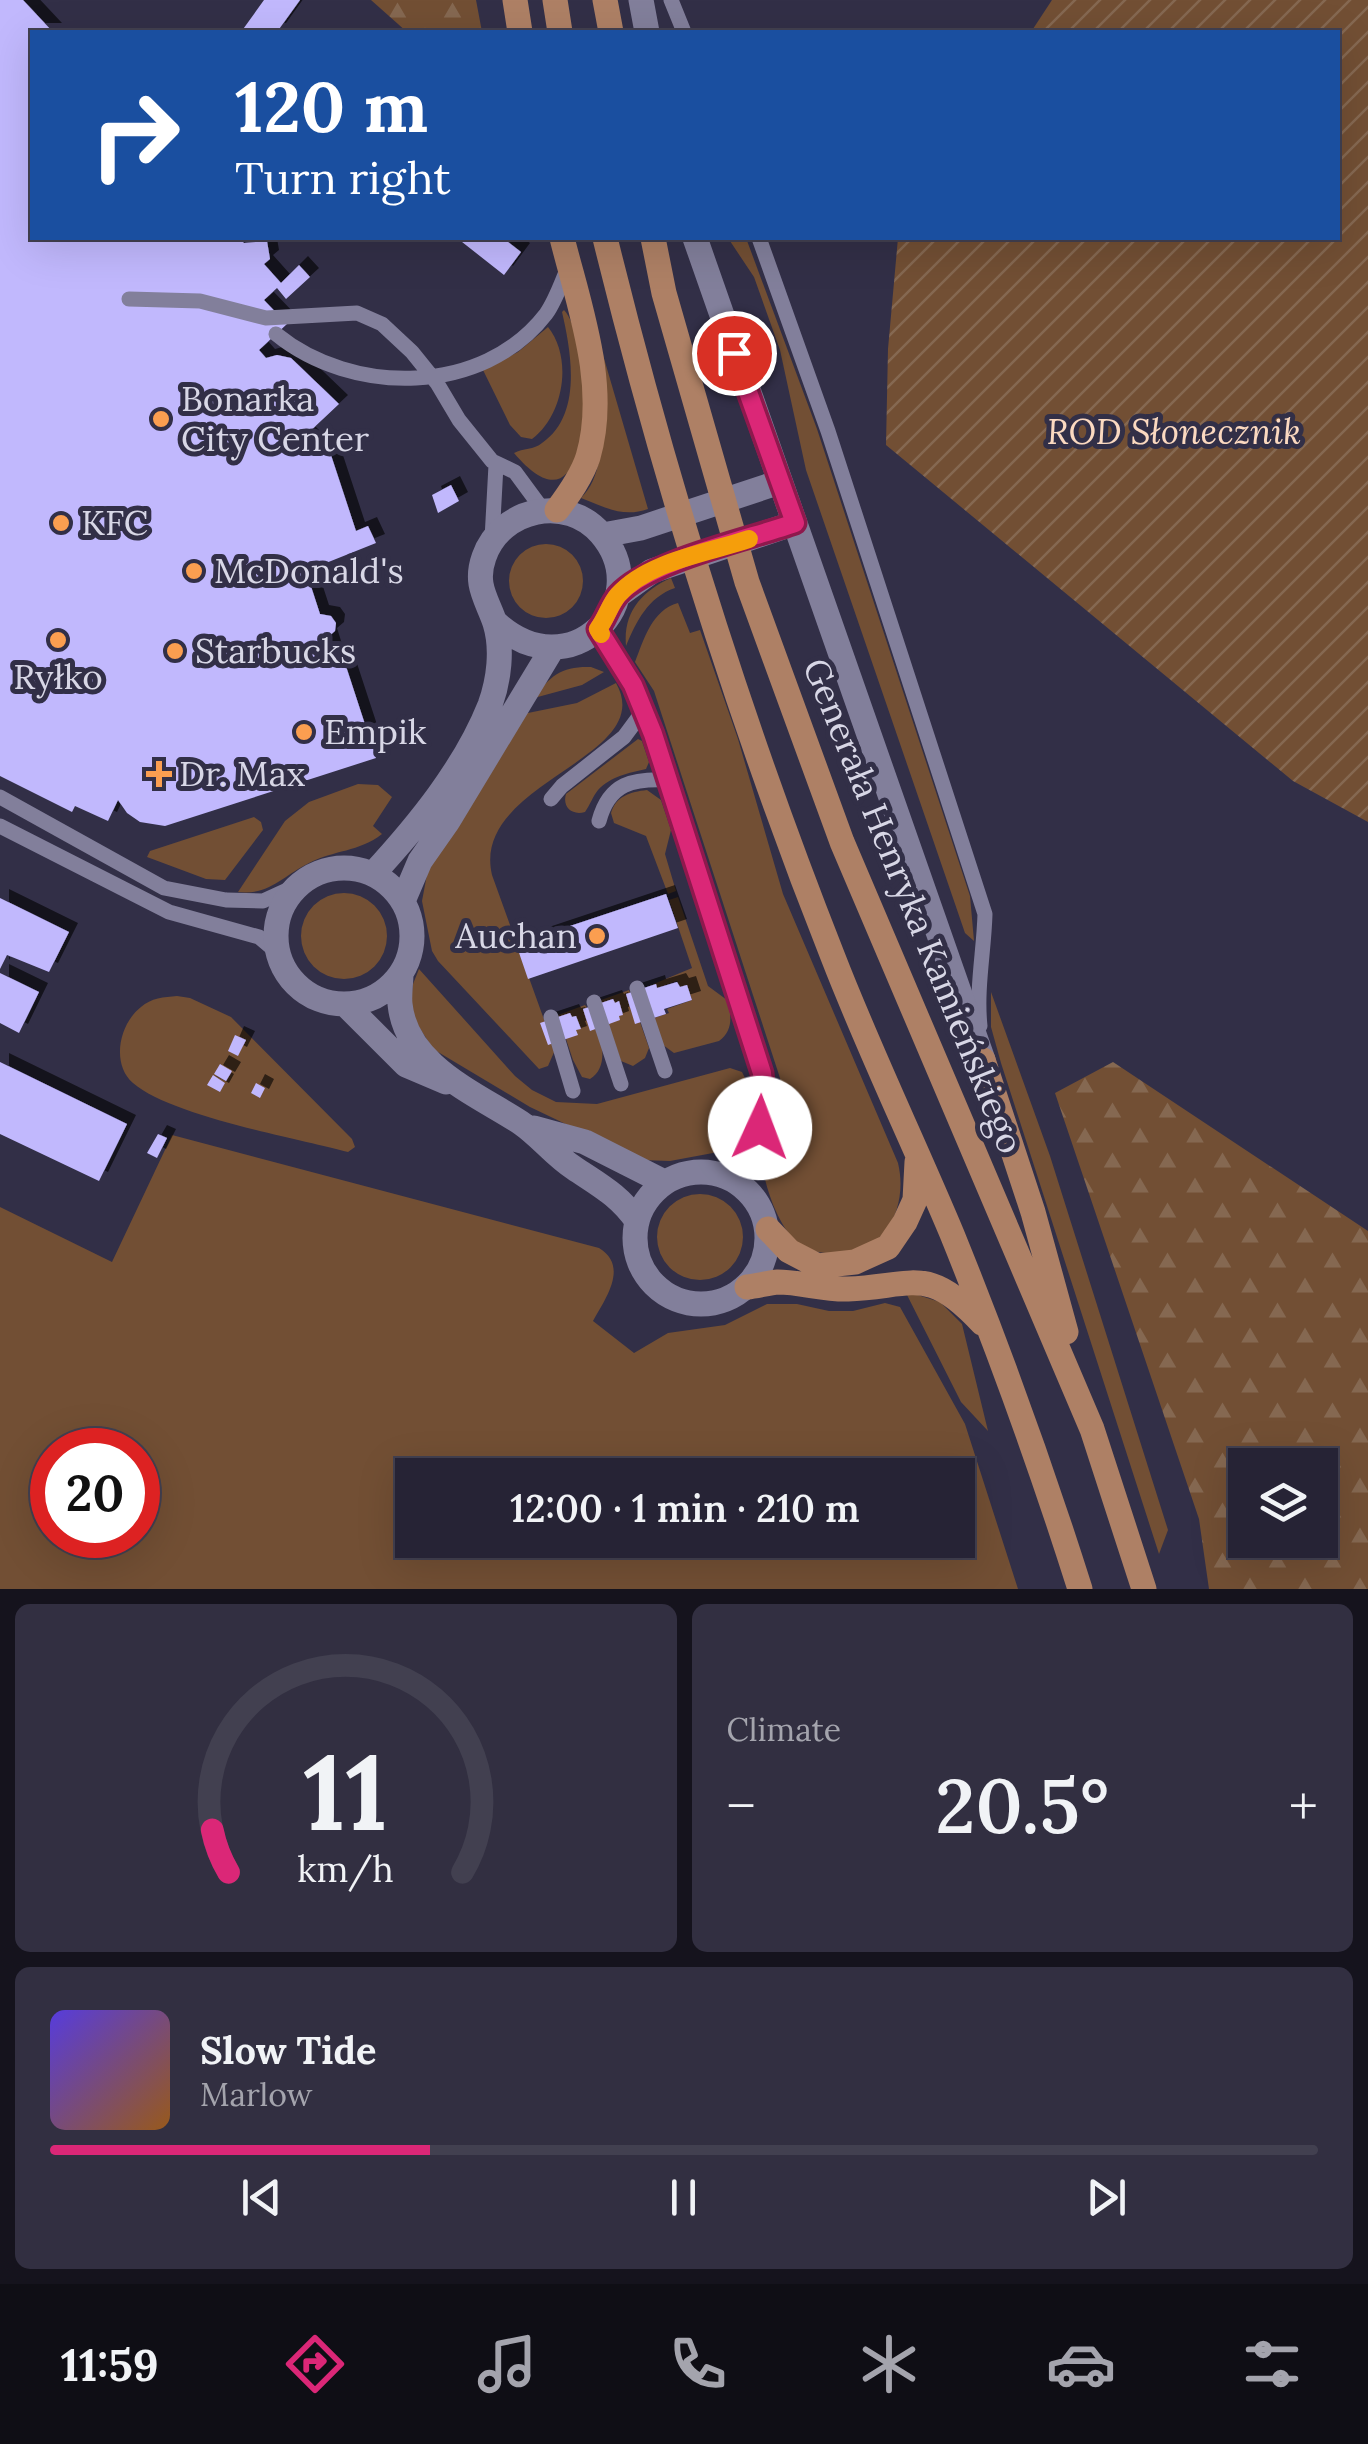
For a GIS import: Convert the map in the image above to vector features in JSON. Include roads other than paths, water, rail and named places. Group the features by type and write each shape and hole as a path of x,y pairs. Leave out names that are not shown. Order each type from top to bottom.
{"main road":[{"path":"515,0 520,30"},
{"path":"555,0 560,30"},
{"path":"605,0 612,30"},
{"path":"550,510 574,486 588,458 594,421 587,334 562,240"},
{"path":"606,240 672,494 782,821 834,959 918,1152 989,1330 1080,1589"},
{"name":"Generała Henryka Kamieńskiego","path":"652,240 664,293 748,582 842,842 1092,1429 1144,1589"},
{"path":"983,1060 1033,1212 1092,1429"},
{"path":"768,1229 790,1251 818,1266 856,1262 888,1246 915,1200 918,1152"},
{"path":"747,1287 779,1282 846,1289 905,1280 928,1283 963,1302 989,1330"}],"street":[{"path":"640,0 648,30"},
{"name":"Generała Henryka Kamieńskiego","path":"696,240 983,1060"},
{"path":"602,535 641,528 780,482"},
{"path":"550,510 574,514 602,535 614,554 618,574 617,596 598,629 569,646 552,648 530,646 511,637 495,622 484,602 480,580 483,559 492,539 506,525 524,515 550,510"},
{"path":"617,596 652,571 795,523"},
{"path":"373,874 442,788 491,703 501,656 495,622"},
{"path":"403,901 420,861 552,648"},
{"path":"401,973 377,995 345,1004 323,1001 304,990 288,974 278,953 276,935 279,916 298,886 314,874 354,868 390,885 403,901 412,932 412,948 401,973 400,1006 409,1033 455,1084"},
{"path":"345,1004 406,1065 455,1084 524,1125 569,1165 615,1193 636,1222"},
{"path":"524,1125 585,1142 664,1182"},
{"path":"707,1171 729,1177 748,1190 761,1208 768,1229 767,1251 760,1271 732,1298 714,1304 676,1300 647,1277 639,1262 636,1222 642,1206 664,1182 685,1173 707,1171"}],"lane":[{"path":"671,0 683,30"},
{"path":"760,240 828,432 985,914 984,963 978,994 983,1060"},
{"path":"276,334 298,349 352,372 402,380 441,375 499,355 519,340 548,312 568,265"},
{"path":"129,298 200,301 266,318 357,313 382,324 412,352 437,383 458,420 496,465 515,472 550,510"},
{"path":"492,539 496,465"},
{"path":"598,629 644,710 762,1073 765,1103 760,1128 729,1177"},
{"path":"550,800 624,737 644,710"},
{"path":"599,821 603,804 615,790 648,779 669,780"},
{"path":"0,797 164,888"},
{"path":"0,826 169,912 259,937 278,953"},
{"path":"129,890 164,888 226,900 262,901 298,886"},
{"path":"637,988 664,1071"},
{"path":"594,1002 621,1084"},
{"path":"551,1016 573,1091"}],"place":[{"name":"Bonarka City Center","path":"161,419"},
{"name":"KFC","path":"61,523"},
{"name":"McDonald's","path":"194,571"},
{"name":"Ryłko","path":"58,640"},
{"name":"Starbucks","path":"175,651"},
{"name":"Empik","path":"304,732"},
{"name":"Dr. Max","path":"159,774"},
{"name":"Auchan","path":"597,936"}],"park label":[{"name":"ROD Słonecznik","path":"1174,432"}]}
